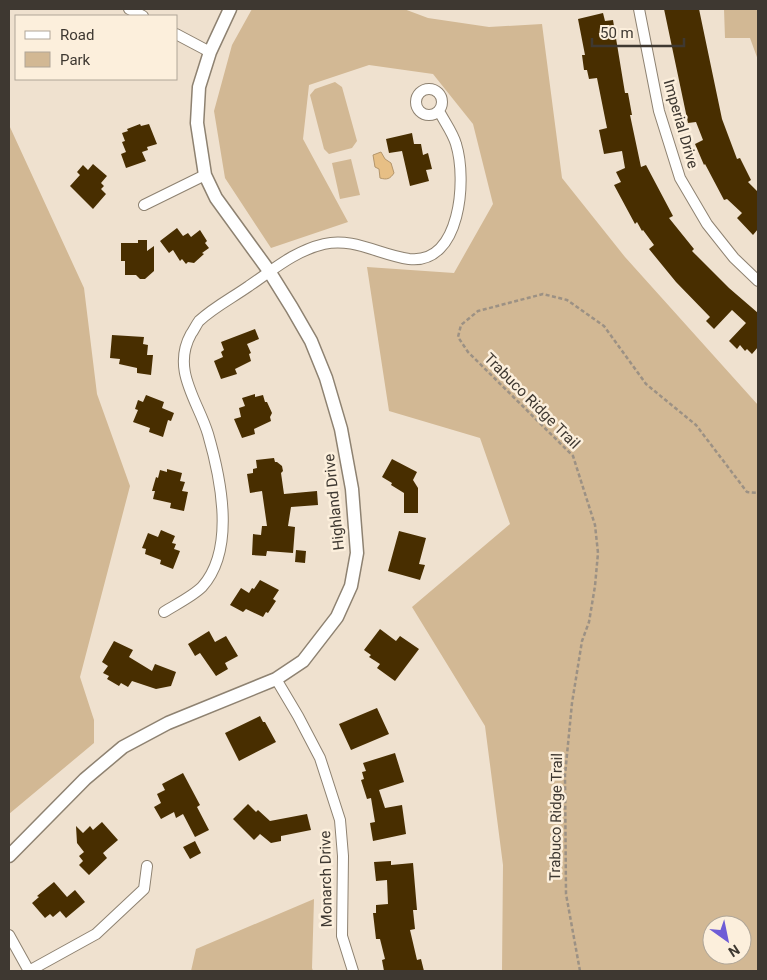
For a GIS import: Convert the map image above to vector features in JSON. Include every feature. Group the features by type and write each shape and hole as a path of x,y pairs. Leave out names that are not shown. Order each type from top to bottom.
{"street":[{"path":"129,9 141,15"},
{"name":"Highland Drive","path":"9,856 85,779 123,747 168,723 276,679 303,661 338,617 352,586 357,553 352,489 341,429 326,378 311,341 292,308 269,271 216,198 205,175 197,123 199,87 210,52 230,9"},
{"name":"Imperial Drive","path":"639,9 659,111 680,178 707,224 734,258 758,281"},
{"path":"178,35 210,52"},
{"path":"164,612 201,588 216,567 221,543 223,513 218,480 208,433 188,387 184,366 186,344 198,323 219,305 298,253 325,244 348,243 409,259 422,258 435,253 444,245 460,205 462,176 456,144 438,111"},
{"path":"144,205 205,175"},
{"name":"Monarch Drive","path":"276,679 320,758 340,820 343,856 342,936 353,971"},
{"path":"9,935 29,971 96,934 144,889 147,866"}],"path":[{"name":"Trabuco Ridge Trail","path":"580,971 566,894 565,776 572,703 582,641 589,622 594,586 598,552 595,525 573,456 468,352 458,337 461,325 478,312 544,294 567,300 604,326 646,384 696,425 747,492 758,493"}],"green space":[{"path":"252,9 404,9 428,18 489,27 542,24 562,178 625,257 758,405 758,971 502,971 503,865 485,726 412,607 510,524 480,438 389,411 367,267 454,273 493,204 473,124 433,74 369,65 309,85 303,139 348,222 271,248 225,178 214,111 232,45"},
{"path":"724,9 758,9 758,60 750,38 725,38"},
{"path":"335,82 342,87 357,141 352,148 329,154 324,149 310,95 315,89"},
{"path":"9,125 84,288 97,394 130,486 80,677 94,720 94,743 9,814"},
{"path":"351,159 360,195 340,199 332,163"},
{"path":"314,899 313,971 191,971 196,949"}],"shaded area":[{"path":"381,152 385,159 391,163 394,173 391,177 385,179 380,178 379,169 375,167 373,155"}],"building":[{"path":"664,9 699,9 722,119 737,159 740,158 751,180 748,182 758,192 758,229 753,235 737,218 742,213 727,199 724,200 704,165 695,144 703,140 696,122 688,123"},
{"path":"603,13 605,21 613,20 625,93 628,93 632,115 630,115 641,167 646,165 673,216 669,218 694,249 692,251 729,288 758,313 758,347 752,354 747,349 745,351 740,345 737,349 729,341 746,323 732,310 714,329 706,321 710,317 676,282 649,249 654,245 637,222 635,224 614,185 621,182 616,172 625,168 622,151 604,154 599,130 607,128 597,78 589,79 587,70 584,70 582,55 585,55 578,19"},
{"path":"140,124 141,126 149,124 157,144 147,147 148,150 142,152 146,161 126,168 121,154 126,152 122,142 125,141 122,133"},
{"path":"412,133 414,144 421,144 423,155 428,153 432,169 426,170 429,181 410,186 402,151 389,153 386,139"},
{"path":"93,164 107,176 101,183 104,186 101,189 106,194 93,209 70,186 80,175 77,172 83,165 88,170"},
{"path":"177,228 183,236 188,233 191,237 200,230 207,241 205,243 209,248 194,263 188,262 186,264 182,259 180,261 173,250 169,253 160,241"},
{"path":"138,240 147,240 147,251 154,246 154,271 145,279 140,279 136,275 125,275 125,261 121,261 121,243 138,243"},
{"path":"255,329 259,339 247,344 251,353 249,354 251,361 235,369 237,374 221,379 214,361 223,357 221,352 224,350 221,342"},
{"path":"112,335 144,337 143,344 148,345 147,355 153,355 151,375 137,373 137,368 119,364 120,359 110,358"},
{"path":"255,394 255,397 263,395 272,413 271,421 254,429 255,434 242,438 234,419 241,417 239,408 245,406 242,398"},
{"path":"146,395 164,402 162,408 174,413 171,421 168,420 163,437 149,432 150,428 133,422 138,410 135,409 138,400 143,402"},
{"path":"274,458 275,462 282,466 284,494 317,491 318,505 291,507 288,526 295,527 293,553 267,551 266,556 252,555 253,534 261,535 262,526 267,526 262,491 250,493 247,474 253,473 253,469 257,468 256,460"},
{"path":"392,459 417,472 413,480 418,488 418,513 404,513 404,493 382,477"},
{"path":"167,469 182,473 180,481 185,482 182,491 188,492 184,511 170,508 171,503 153,499 155,491 152,491 156,477 158,478 160,470 167,472"},
{"path":"161,530 175,536 172,543 176,544 174,549 180,551 173,569 160,564 161,560 145,554 146,549 142,548 148,533 158,537"},
{"path":"399,531 426,538 419,564 425,565 420,580 388,571"},
{"path":"296,550 306,551 305,563 295,562"},
{"path":"260,580 279,590 273,599 276,601 268,613 266,612 263,617 246,609 243,612 230,605 241,588 249,593"},
{"path":"380,629 396,641 400,636 419,649 395,681 377,668 380,664 369,657 371,655 364,650"},
{"path":"209,631 215,642 226,636 238,656 225,663 228,669 216,676 200,653 195,656 188,644"},
{"path":"114,641 133,650 129,657 152,671 155,664 176,672 171,686 156,689 132,681 128,687 121,683 119,686 107,679 109,676 103,673 108,666 102,662"},
{"path":"377,708 389,734 351,750 339,724"},
{"path":"260,716 276,742 239,761 225,733"},
{"path":"395,753 404,782 379,790 385,808 402,805 406,834 373,841 370,823 375,822 371,798 367,799 361,780 364,779 362,772 366,771 363,763"},
{"path":"183,773 200,805 197,807 209,830 195,837 183,814 176,818 174,812 161,819 154,807 161,803 157,794 165,790 162,784"},
{"path":"248,804 270,821 307,814 311,830 281,836 281,841 271,843 260,834 254,840 233,819"},
{"path":"102,822 118,840 103,853 107,858 89,875 79,865 83,861 79,856 84,852 77,843 76,826 83,833 90,826 93,830"},
{"path":"195,841 201,853 190,859 183,847"},
{"path":"391,861 391,865 413,863 417,910 413,910 415,929 410,930 417,960 421,959 424,971 384,971 382,960 385,959 380,939 376,939 373,913 376,913 376,905 388,904 387,880 376,881 374,862"},
{"path":"54,882 67,897 75,890 85,902 66,918 60,911 53,917 50,914 45,918 32,903 39,897 37,896"}]}
